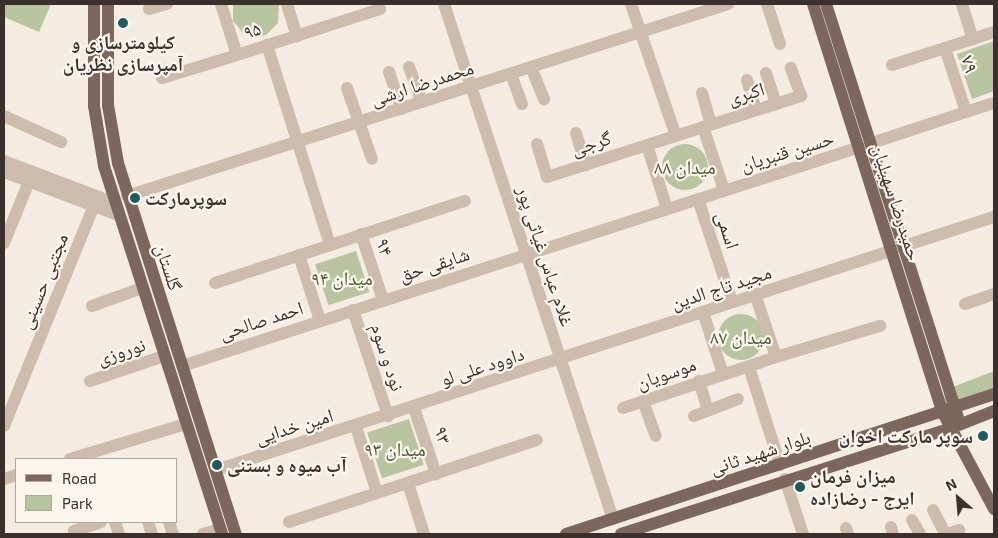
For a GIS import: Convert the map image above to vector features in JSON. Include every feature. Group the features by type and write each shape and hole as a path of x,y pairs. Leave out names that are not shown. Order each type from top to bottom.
{"main road":[{"name":"گلستان","path":"94,4 94,106 104,166 221,532"},
{"name":"گلستان","path":"108,4 108,105 118,163 236,534"},
{"name":"حمیدرضا سهیلیان","path":"813,4 866,145"},
{"name":"حمیدرضا سهیلیان","path":"826,4 866,145 954,426"},
{"path":"117,208 128,196"},
{"name":"بلوار شهید ثانی","path":"566,534 949,411 994,394"},
{"name":"بلوار شهید ثانی","path":"621,534 785,479 954,426 994,410"},
{"path":"954,426 994,508"},
{"path":"613,519 613,534"}],"street":[{"path":"149,9 167,4"},
{"name":"۹۵","path":"221,4 237,55 380,9 378,4"},
{"path":"287,4 297,36"},
{"name":"غلام عباس غیاثی ‌پور","path":"444,4 613,519"},
{"path":"631,4 676,136"},
{"name":"محمدرضا ارشی","path":"128,196 728,4"},
{"path":"767,4 780,44"},
{"path":"962,4 973,39"},
{"name":"۷۹","path":"966,112 945,48 994,32"},
{"path":"267,45 330,245"},
{"path":"892,65 945,48"},
{"path":"162,78 237,55"},
{"path":"409,67 422,102"},
{"path":"531,67 544,100"},
{"name":"اکبری","path":"676,136 801,96 791,68"},
{"path":"389,72 402,109"},
{"path":"766,73 776,104"},
{"path":"511,74 522,104"},
{"path":"747,80 756,110"},
{"path":"347,88 372,159"},
{"path":"702,93 707,126 724,190"},
{"path":"966,112 994,103"},
{"name":"حسین قنبریان","path":"526,254 966,112"},
{"path":"4,116 61,142"},
{"path":"576,133 586,165"},
{"name":"گرجی","path":"537,144 547,177 676,136"},
{"path":"646,145 667,208"},
{"path":"4,162 31,177 94,206 117,208"},
{"path":"4,172 31,177 117,208"},
{"path":"4,243 31,177"},
{"name":"اسمی","path":"698,198 732,302"},
{"path":"215,283 465,201"},
{"name":"مجتبی حسینی","path":"4,426 94,206"},
{"name":"مجید تاج الدین","path":"561,360 755,294 994,217"},
{"name":"۹۴","path":"361,234 383,300"},
{"name":"شایقی حق","path":"353,310 526,254"},
{"path":"299,255 320,321"},
{"path":"92,306 142,288"},
{"path":"755,294 776,357"},
{"path":"966,304 994,294"},
{"name":"احمد صالحی","path":"182,366 353,310"},
{"name":"نود و سوم","path":"353,310 388,416"},
{"path":"703,312 722,374"},
{"name":"موسویان","path":"623,408 699,381 880,326"},
{"name":"نوروزی","path":"90,381 164,356"},
{"name":"داوود علی لو","path":"388,416 561,360"},
{"path":"749,367 780,465"},
{"path":"699,381 708,410"},
{"path":"694,416 738,399"},
{"path":"643,401 656,436"},
{"name":"۹۳","path":"414,408 436,474"},
{"name":"امین خدایی","path":"216,470 388,416"},
{"path":"73,458 186,424"},
{"path":"356,427 378,493"},
{"path":"289,522 537,440"},
{"path":"785,479 803,534"},
{"path":"408,483 424,534"},
{"path":"933,510 950,533"},
{"path":"912,520 920,534"},
{"path":"75,534 74,531 95,523"},
{"path":"203,534 221,532"}],"green space":[{"path":"4,4 51,4 39,32 4,17"},
{"path":"233,4 279,4 278,23 266,35 258,37 243,33 233,21"},
{"path":"994,41 994,91 972,99 957,54"},
{"name":"میدان ۸۸","path":"685,144 698,148 704,154 708,167 704,180 698,186 685,190 672,186 666,180 662,167 666,154 672,148"},
{"name":"میدان ۹۴","path":"356,251 369,292 328,305 315,264"},
{"name":"میدان ۸۷","path":"741,314 754,318 760,324 764,337 760,350 754,356 741,360 728,356 722,350 718,337 722,324 728,318"},
{"path":"994,371 994,394 943,413 945,390"},
{"name":"میدان ۹۳","path":"409,419 424,465 382,478 367,433"}],"place":[{"name":"کیلومترسازی و آمپرسازی نظریان","path":"123,23"},
{"name":"سوپرمارکت","path":"135,198"},
{"name":"سوپر مارکت اخوان","path":"983,436"},
{"name":"آب میوه و بستنی","path":"217,465"},
{"name":"میزان فرمان ایرج - رضازاده","path":"800,487"}]}
